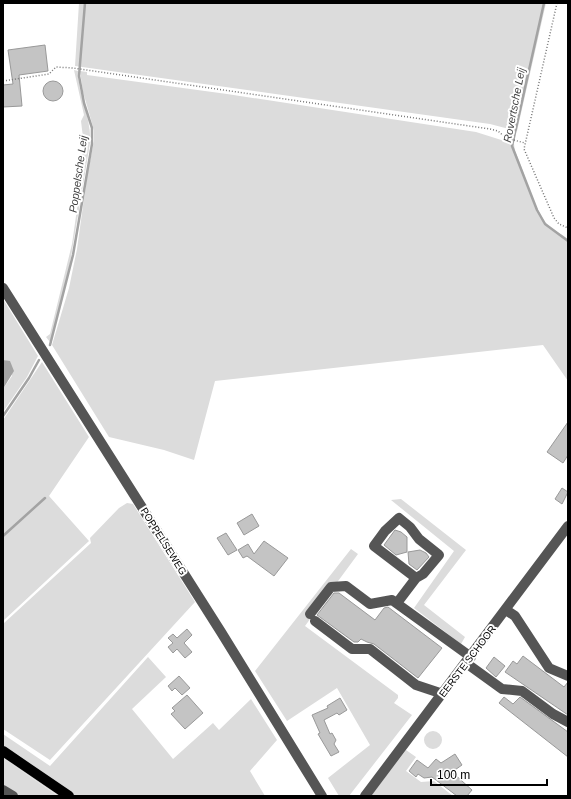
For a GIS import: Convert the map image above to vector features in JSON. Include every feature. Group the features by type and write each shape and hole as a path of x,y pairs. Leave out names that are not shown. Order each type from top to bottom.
{"main road":[{"path":"3,751 69,796"}],"street":[{"name":"POPPELSEWEG","path":"3,288 217,625 322,796"},
{"path":"397,603 416,578 423,574 439,555 419,539 410,527 399,518 385,531 374,546 416,578"},
{"name":"EERSTE SCHOOR","path":"365,796 469,660 568,526"},
{"path":"443,694 416,685 370,649 352,649 312,618 331,586 346,586 370,604 392,600 469,660 502,689 522,691 568,722"},
{"path":"506,610 515,616 549,668 568,676"},
{"path":"3,790 13,796"}],"path":[{"path":"557,3 525,143 525,150 547,205 559,224 568,228"},
{"path":"3,81 49,74 56,68 73,68 490,129 498,131 506,138 525,143"}],"shaded area":[{"path":"79,3 546,3 517,131 490,124 75,66"},
{"path":"74,70 78,71 80,89 89,125 90,143 68,275 50,342 46,337 50,334 72,244 82,174 78,172 84,146 81,121 84,115"},
{"path":"80,71 87,72 87,75 227,94 476,132 514,144 515,151 529,188 541,215 551,228 568,239 568,381 543,345 215,381 194,460 164,450 109,437 52,345 69,288 77,249 87,177 94,141 94,130 83,92"},
{"path":"3,299 38,356 27,377 3,412 3,389 12,376 10,362 3,360"},
{"path":"3,360 10,361 14,371 3,389"},
{"path":"42,362 89,437 49,496 89,541 3,621 3,420"},
{"path":"401,499 466,550 424,605 465,637 461,644 414,608 454,551 391,500"},
{"path":"127,503 133,504 195,602 50,760 3,729 3,624 91,543 90,538 119,508"},
{"path":"351,549 358,554 305,626 398,695 398,698 394,703 412,715 349,796 339,796 328,778 370,745 337,688 287,721 255,671"},
{"path":"148,657 166,677 132,709 173,759 213,723 219,730 251,699 277,740 250,771 265,796 74,796 3,748 3,734 50,766"},
{"path":"433,731 439,734 442,740 439,746 433,749 427,746 424,740 427,734"},
{"path":"406,750 416,757 406,771 421,782 434,781 453,796 371,796"},
{"path":"3,758 58,796 18,796 3,786"}],"building":[{"path":"45,45 48,71 19,75 22,106 3,107 3,85 13,84 8,50"},
{"path":"53,81 60,84 63,91 60,98 53,101 46,98 43,91 46,84"},
{"path":"568,422 568,455 563,463 547,452"},
{"path":"562,488 568,492 562,504 555,499"},
{"path":"252,514 259,526 244,535 237,523"},
{"path":"395,530 401,532 407,537 407,552 396,555 384,545"},
{"path":"226,533 237,550 228,555 217,538"},
{"path":"264,541 288,558 274,576 247,556 243,558 238,550 248,544 254,554"},
{"path":"420,550 426,553 429,557 417,570 409,564 408,552"},
{"path":"334,593 339,593 375,620 384,608 388,607 442,648 418,678 374,644 361,639 358,642 354,642 317,615"},
{"path":"187,629 192,635 184,643 192,652 185,658 177,649 173,653 168,647 173,643 168,638 173,634 177,638"},
{"path":"523,656 564,687 568,682 568,715 505,672 513,661 517,664"},
{"path":"494,657 505,666 496,677 486,668"},
{"path":"179,676 190,688 182,695 175,688 172,691 168,686"},
{"path":"187,695 203,713 185,729 171,714 175,711 172,708"},
{"path":"504,697 513,704 520,697 568,732 568,757 499,703"},
{"path":"340,698 347,710 339,715 337,713 324,720 330,734 332,733 336,740 334,744 339,752 331,756 318,734 320,733 312,715 328,708 327,706"},
{"path":"455,754 462,765 452,772 472,790 467,796 457,796 432,777 424,778 418,774 416,777 409,771 417,760 428,768 436,759 441,763"}],"waterway":[{"name":"Poppelsche Leij","path":"50,345 73,255 92,144 92,128 84,103 79,76 85,3"},
{"name":"Rovertsche Leij","path":"544,3 512,146 537,210 545,224 568,241"},
{"name":"Poppelsche Leij","path":"3,416 29,378 39,360"},
{"path":"3,536 45,498"}]}
